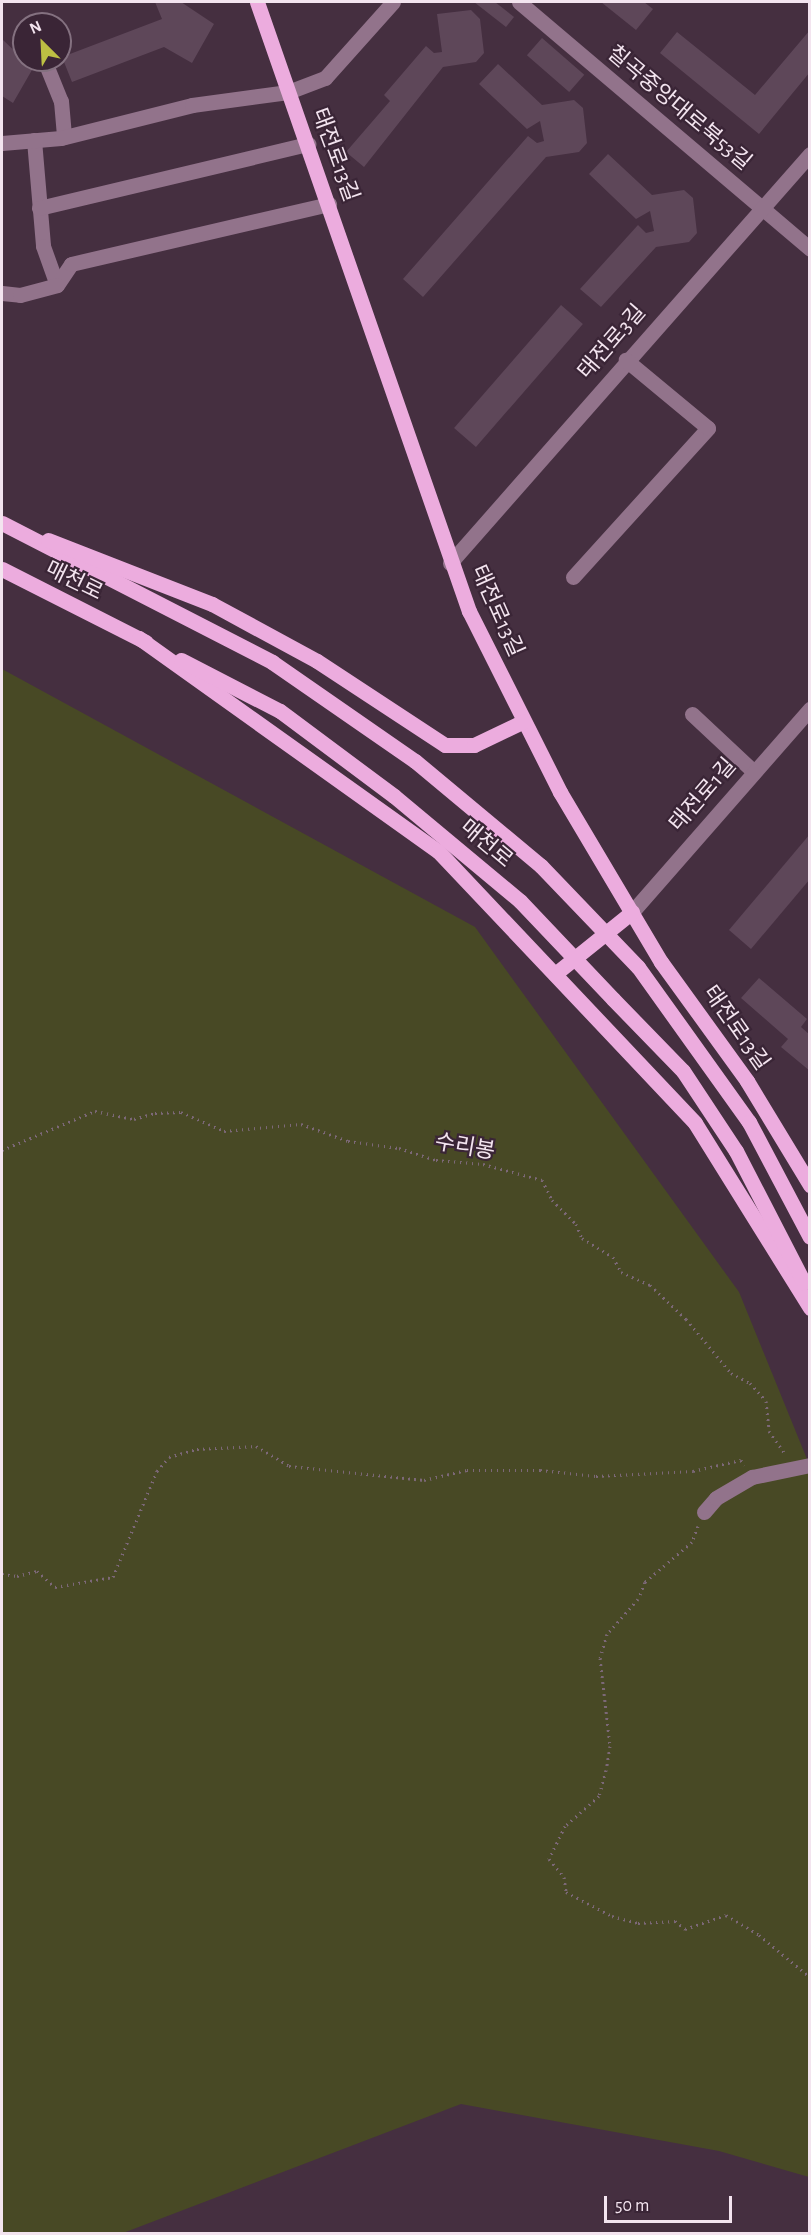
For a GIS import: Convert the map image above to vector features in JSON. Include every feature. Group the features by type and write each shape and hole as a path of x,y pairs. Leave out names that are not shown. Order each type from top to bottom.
{"main road":[{"name":"태전로13길","path":"257,2 329,204 468,611 560,792 661,962 747,1081 810,1185"},
{"name":"매천로","path":"2,523 272,662 415,761 541,866 638,967 749,1122 810,1237"},
{"path":"19,532 71,546 212,604 317,661 445,745 474,745 524,721"},
{"name":"매천로","path":"2,569 280,711 394,796 520,901 683,1071 736,1151 810,1296"},
{"path":"139,638 438,851 695,1123 810,1308"},
{"path":"555,974 632,912"}],"street":[{"path":"5,145 64,137 192,105 288,92 325,78 393,2"},
{"name":"칠곡중앙대로북53길","path":"519,2 810,249"},
{"path":"49,72 61,101 64,137"},
{"path":"34,140 43,246 57,285"},
{"path":"39,208 308,144"},
{"name":"태전로3길","path":"450,563 626,360 810,154"},
{"path":"2,293 20,295 57,285 71,264 329,204"},
{"path":"573,577 708,428 626,360"},
{"name":"태전로1길","path":"632,912 810,710"},
{"path":"692,714 753,772"},
{"path":"704,1512 716,1498 752,1477 803,1466"}],"path":[{"name":"수리봉","path":"2,1150 95,1111 134,1119 182,1112 224,1131 301,1124 348,1141 399,1148 436,1160 483,1164 542,1180 552,1200 576,1224 582,1238 613,1257 621,1272 650,1285 686,1319 731,1373 750,1383 766,1401 769,1431 803,1466"},
{"path":"2,1574 17,1576 37,1571 55,1587 113,1577 157,1471 169,1457 197,1449 256,1446 289,1466 424,1480 467,1470 596,1476 693,1471 741,1460 752,1477"},
{"path":"704,1512 697,1520 692,1542 645,1582 638,1599 607,1634 600,1658 610,1746 606,1770 599,1796 565,1826 549,1859 564,1877 566,1892 612,1916 638,1923 675,1921 685,1929 726,1915 759,1935 810,1977"}],"green space":[{"path":"2,669 475,927 739,1292 809,1464 809,2177 719,2151 461,2104 123,2233 2,2233"}],"building":[{"path":"155,2 181,2 214,24 192,63 164,47 72,82 68,72 72,72 72,53 162,19"},
{"path":"474,2 495,2 514,17 506,27"},
{"path":"601,2 644,2 653,9 636,30"},
{"path":"471,10 480,19 484,53 476,62 443,67 364,167 346,152 390,101 384,95 426,46 434,53 442,52 437,14"},
{"path":"810,30 810,72 759,134 660,53 677,32 755,95"},
{"path":"542,38 584,75 569,92 527,55"},
{"path":"2,39 12,49 12,72 31,72 13,103 2,96"},
{"path":"498,64 542,105 574,100 583,108 587,143 579,152 546,157 423,297 403,279 528,136 537,143 544,141 540,121 527,129 479,84"},
{"path":"608,154 652,195 684,190 693,198 697,233 689,242 656,247 601,307 580,289 638,225 646,233 654,231 650,211 636,219 589,174"},
{"path":"561,305 583,324 476,447 454,428"},
{"path":"810,834 810,879 751,949 729,930"},
{"path":"759,978 807,1019 801,1027 810,1035 810,1071 781,1047 788,1039 741,998"}]}
